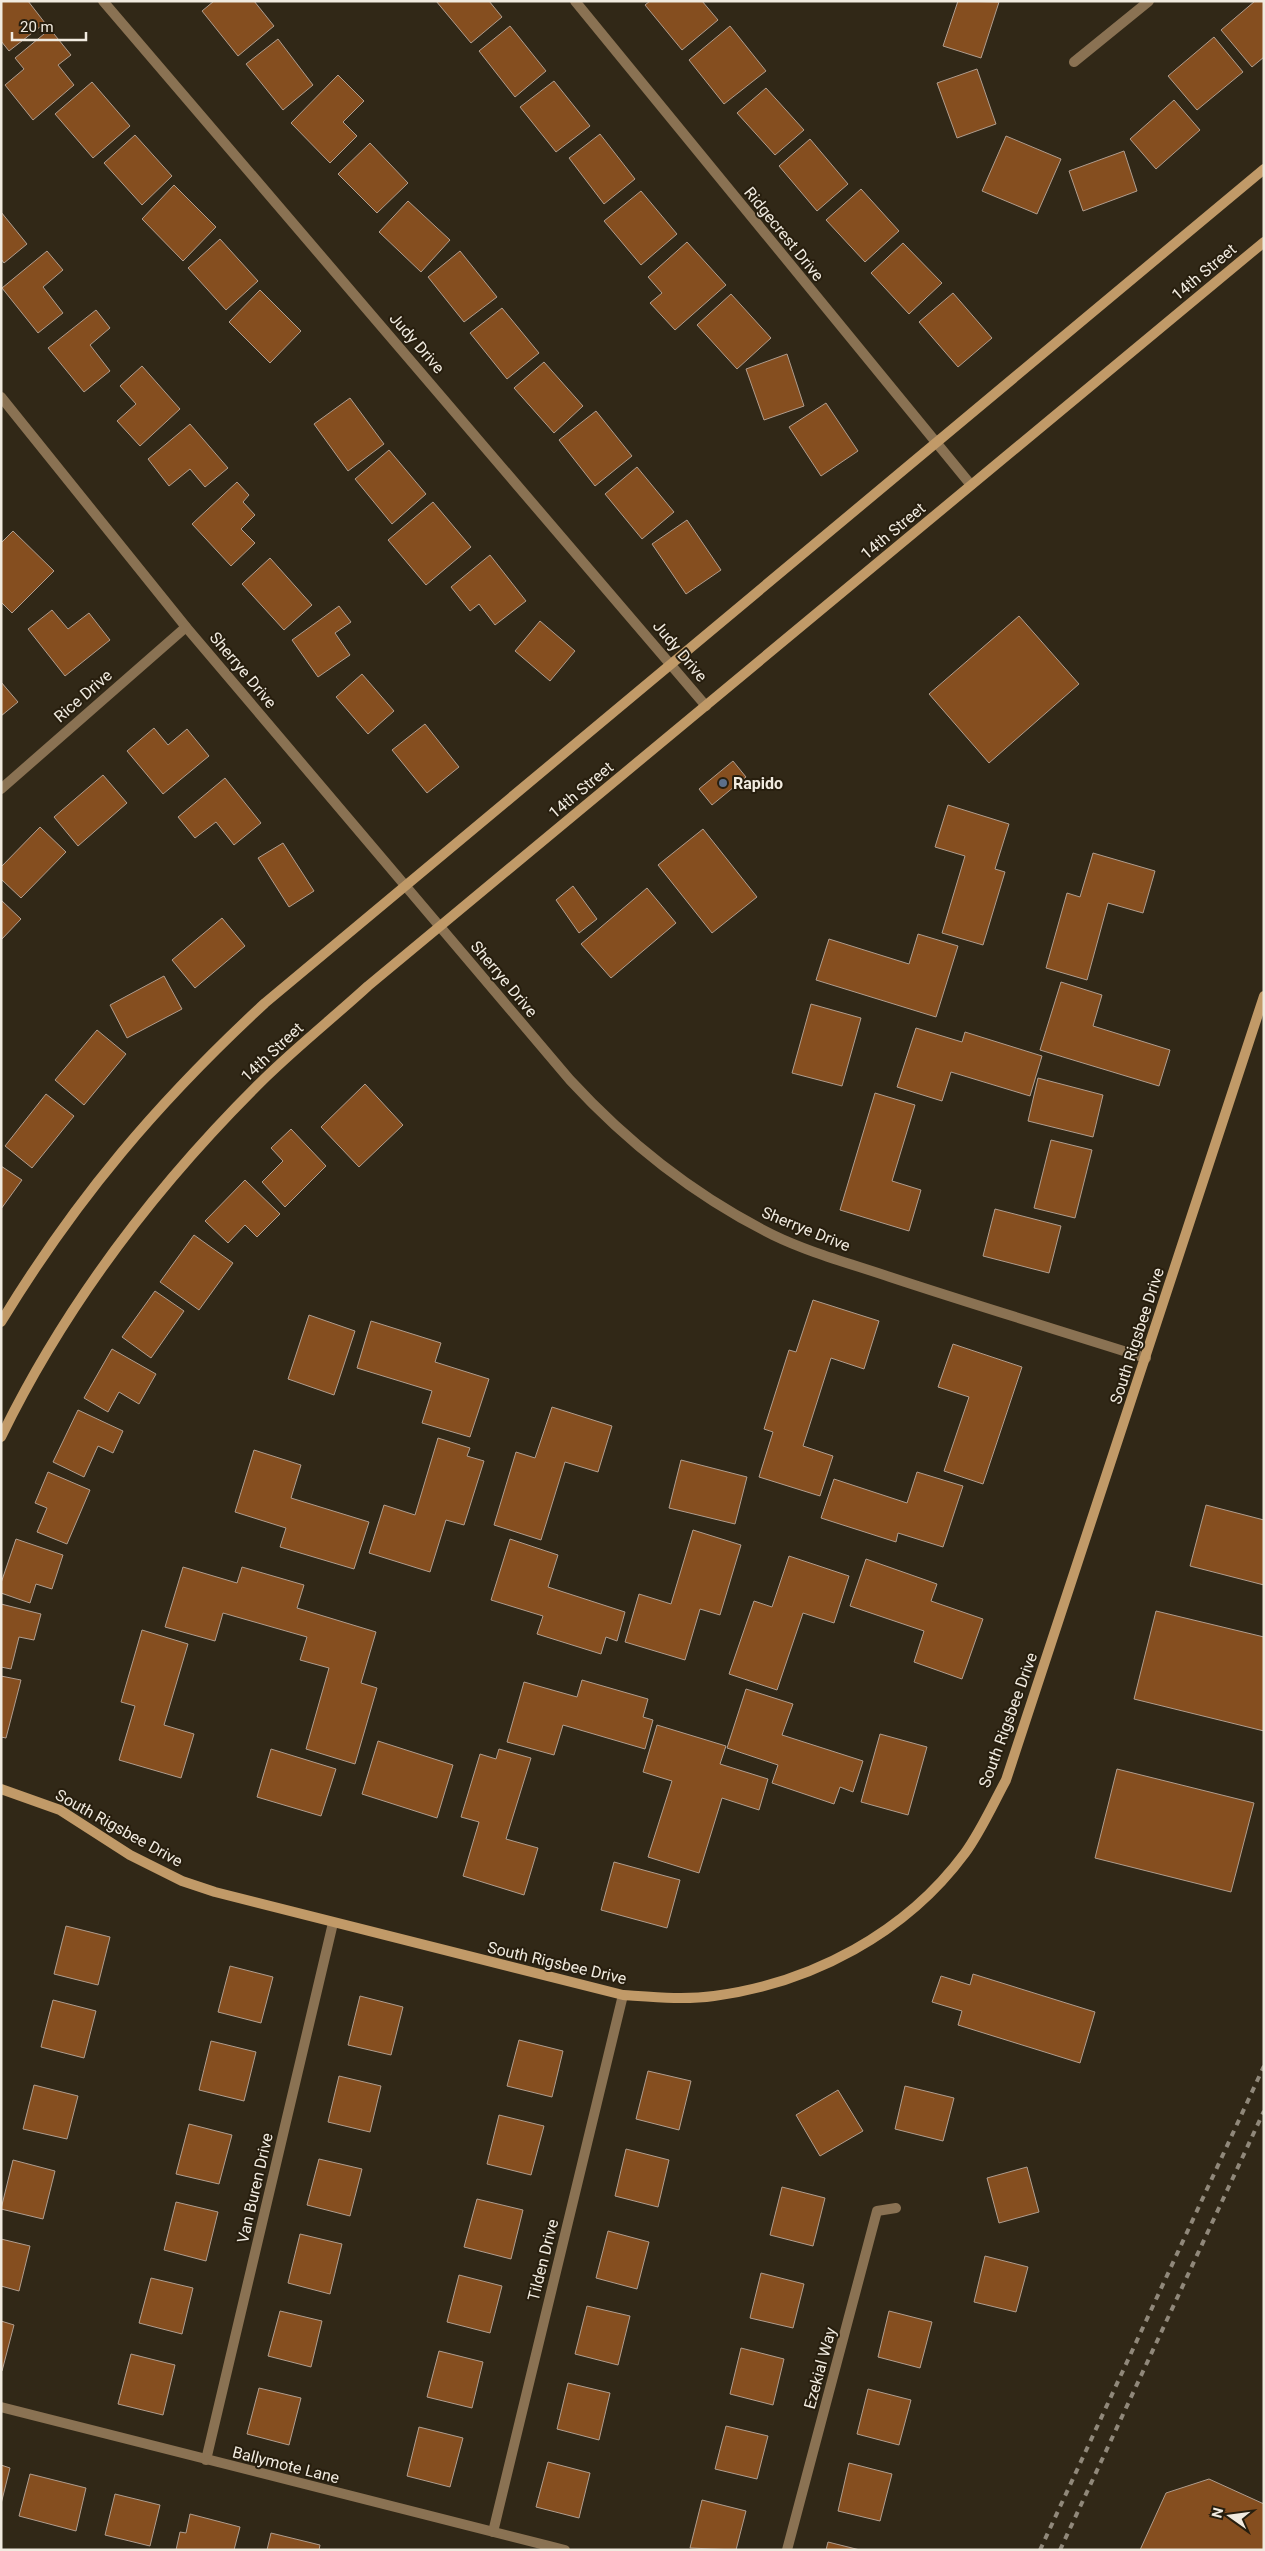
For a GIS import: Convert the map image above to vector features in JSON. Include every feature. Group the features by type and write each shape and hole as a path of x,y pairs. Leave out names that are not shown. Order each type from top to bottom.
{"main road":[{"path":"1,1322 65,1223 110,1164 168,1097 265,1003 1264,169"},
{"name":"14th Street","path":"1,1437 31,1378 80,1297 136,1221 174,1176 267,1076 368,986 1264,242"},
{"name":"South Rigsbee Drive","path":"1,1789 60,1810 130,1855 182,1881 215,1892 332,1924 623,1995 673,1998 713,1996 756,1988 817,1968 869,1942 907,1914 940,1884 960,1859 987,1816 1006,1780 1264,996"}],"street":[{"name":"Judy Drive","path":"104,1 672,663 706,706"},
{"name":"Ridgecrest Drive","path":"575,1 971,486"},
{"path":"1074,62 1149,1"},
{"name":"Sherrye Drive","path":"1,397 186,626 440,927 605,1118 640,1148 724,1208 774,1235 817,1252 1146,1358"},
{"name":"Rice Drive","path":"1,789 186,626"},
{"name":"Van Buren Drive","path":"206,2460 332,1924"},
{"name":"Tilden Drive","path":"493,2532 623,1995"},
{"name":"Ezekial Way","path":"787,2550 877,2211 896,2208"},
{"name":"Ballymote Lane","path":"1,2407 565,2550"}],"building":[{"path":"1,1 28,1 45,23 9,51 1,41"},
{"path":"214,1 254,1 274,26 238,56 202,11"},
{"path":"436,1 489,1 502,17 471,43"},
{"path":"650,1 702,1 718,20 682,50 645,5"},
{"path":"958,1 999,2 981,58 943,46"},
{"path":"1255,1 1264,1 1264,57 1252,67 1221,30"},
{"path":"510,26 546,71 515,97 479,51"},
{"path":"730,26 766,71 724,104 689,60"},
{"path":"50,29 71,55 58,65 74,85 33,120 5,85 24,69 15,58"},
{"path":"1214,37 1243,72 1197,110 1168,76"},
{"path":"278,39 313,85 283,110 246,64"},
{"path":"977,69 996,124 957,138 937,83"},
{"path":"338,75 364,101 343,122 357,136 330,163 291,123"},
{"path":"554,81 590,126 556,152 520,107"},
{"path":"92,82 130,126 93,158 55,114"},
{"path":"766,88 804,130 775,155 737,113"},
{"path":"1174,100 1200,130 1156,169 1130,139"},
{"path":"600,134 635,179 604,204 569,158"},
{"path":"135,135 172,176 142,205 104,163"},
{"path":"1006,136 1061,159 1037,214 982,191"},
{"path":"810,139 848,184 817,211 779,166"},
{"path":"370,143 408,183 377,213 338,174"},
{"path":"1124,151 1137,191 1083,211 1069,171"},
{"path":"174,185 216,227 183,261 142,219"},
{"path":"861,189 899,231 865,262 826,220"},
{"path":"641,191 677,234 641,265 604,221"},
{"path":"408,201 450,240 421,272 379,232"},
{"path":"1,212 27,244 4,263 1,259"},
{"path":"220,239 258,281 226,310 188,268"},
{"path":"687,242 726,285 675,330 650,303 662,293 648,277"},
{"path":"903,243 942,283 909,314 871,273"},
{"path":"47,251 63,270 43,287 63,313 38,333 2,288"},
{"path":"460,251 497,297 464,322 428,277"},
{"path":"260,290 301,331 270,363 229,322"},
{"path":"953,293 992,338 958,367 919,322"},
{"path":"731,294 771,338 737,369 697,325"},
{"path":"502,308 539,353 507,379 470,333"},
{"path":"96,310 110,328 90,345 110,371 84,392 48,348"},
{"path":"787,354 804,406 764,420 746,369"},
{"path":"544,362 583,406 554,433 514,388"},
{"path":"142,366 180,409 140,446 117,421 136,404 120,386"},
{"path":"350,398 384,444 348,471 314,424"},
{"path":"826,403 858,451 821,476 789,427"},
{"path":"596,411 632,456 595,486 559,440"},
{"path":"190,424 228,468 205,487 190,469 169,486 148,459"},
{"path":"389,450 426,494 392,524 355,479"},
{"path":"637,467 674,512 642,539 605,494"},
{"path":"237,482 249,495 243,502 255,515 241,529 255,543 231,566 192,524"},
{"path":"433,502 471,547 426,585 388,540"},
{"path":"687,520 721,570 686,594 652,544"},
{"path":"13,531 54,571 12,613 1,602 1,543"},
{"path":"490,555 526,601 495,625 479,604 470,611 451,587"},
{"path":"270,558 312,605 284,630 242,584"},
{"path":"339,606 351,622 335,633 350,655 318,677 292,640"},
{"path":"52,610 68,629 89,613 110,640 65,676 28,629"},
{"path":"1019,616 1079,684 989,763 929,694"},
{"path":"540,621 575,651 550,681 515,651"},
{"path":"362,674 394,711 368,734 336,697"},
{"path":"1,682 18,702 1,716"},
{"path":"425,724 459,767 427,793 392,750"},
{"path":"154,728 168,745 187,729 209,756 163,794 127,751"},
{"name":"Rapido","path":"733,761 746,777 712,805 699,789"},
{"path":"103,775 127,803 78,846 54,817"},
{"path":"225,778 261,823 234,845 216,822 195,838 178,817"},
{"path":"948,805 1009,824 995,869 1005,872 983,945 942,933 965,856 935,847"},
{"path":"40,827 66,852 21,898 1,879 1,867"},
{"path":"703,829 757,897 712,933 658,865"},
{"path":"283,843 314,891 289,907 258,858"},
{"path":"1093,853 1155,871 1143,913 1108,903 1087,980 1046,968 1067,893 1080,897"},
{"path":"573,886 597,919 579,933 556,900"},
{"path":"647,888 676,923 611,978 581,944"},
{"path":"1,900 21,919 1,940"},
{"path":"222,918 245,946 195,988 172,960"},
{"path":"918,934 958,946 936,1017 816,980 829,939 909,964"},
{"path":"164,976 182,1009 127,1038 110,1005"},
{"path":"1061,982 1102,995 1093,1026 1170,1050 1159,1086 1040,1050"},
{"path":"811,1004 861,1018 842,1086 792,1073"},
{"path":"916,1028 962,1042 965,1032 1042,1056 1030,1096 951,1072 942,1101 897,1087"},
{"path":"97,1030 126,1054 84,1105 55,1080"},
{"path":"1038,1078 1103,1095 1093,1137 1028,1121"},
{"path":"365,1084 403,1125 359,1167 321,1127"},
{"path":"875,1093 915,1105 892,1181 921,1190 909,1231 840,1210"},
{"path":"46,1094 74,1116 32,1168 5,1146"},
{"path":"291,1129 326,1166 285,1207 262,1182 283,1161 271,1148"},
{"path":"1051,1140 1092,1150 1075,1218 1034,1208"},
{"path":"1,1166 22,1180 1,1209"},
{"path":"245,1180 280,1214 257,1237 245,1225 228,1243 205,1221"},
{"path":"995,1209 1061,1226 1049,1273 983,1256"},
{"path":"194,1235 233,1263 199,1310 160,1282"},
{"path":"155,1291 184,1311 151,1358 122,1337"},
{"path":"813,1300 879,1321 864,1369 831,1358 803,1446 833,1456 820,1496 759,1477 773,1432 764,1429 789,1350 796,1352"},
{"path":"309,1315 355,1331 334,1395 288,1379"},
{"path":"371,1321 441,1343 435,1362 489,1379 470,1437 422,1423 432,1391 357,1368"},
{"path":"953,1344 1022,1367 983,1484 944,1471 969,1397 938,1387"},
{"path":"112,1349 156,1374 139,1404 119,1392 108,1412 84,1398"},
{"path":"552,1407 612,1426 598,1472 565,1462 541,1540 494,1525 516,1452 535,1458"},
{"path":"78,1410 123,1431 113,1453 98,1446 84,1477 53,1462"},
{"path":"438,1438 470,1448 467,1456 484,1461 464,1525 446,1520 430,1572 369,1553 384,1505 415,1515"},
{"path":"254,1450 301,1465 291,1498 369,1522 354,1569 280,1547 286,1528 235,1512"},
{"path":"681,1460 747,1477 735,1524 669,1508"},
{"path":"48,1472 90,1490 67,1544 37,1532 47,1508 35,1503"},
{"path":"917,1472 963,1486 943,1547 898,1533 896,1542 821,1518 834,1479 907,1503"},
{"path":"1206,1505 1264,1520 1264,1585 1190,1566"},
{"path":"693,1530 741,1545 720,1615 700,1609 685,1660 625,1642 639,1594 671,1604"},
{"path":"16,1539 63,1555 52,1589 36,1584 30,1603 1,1593 1,1583"},
{"path":"510,1539 558,1555 548,1587 625,1612 617,1641 606,1637 601,1654 537,1634 543,1616 491,1600"},
{"path":"789,1556 849,1576 834,1623 803,1613 777,1690 729,1674 754,1601 772,1607"},
{"path":"866,1559 937,1584 931,1601 983,1619 962,1679 914,1662 924,1631 850,1606"},
{"path":"183,1567 237,1583 242,1567 304,1585 297,1608 376,1632 361,1683 377,1688 355,1764 306,1749 329,1668 300,1660 307,1637 223,1613 215,1641 165,1627"},
{"path":"1,1604 41,1614 34,1640 19,1637 11,1669 1,1667"},
{"path":"1156,1611 1264,1637 1264,1731 1134,1699"},
{"path":"142,1630 188,1644 164,1725 194,1734 181,1778 119,1760 135,1706 121,1702"},
{"path":"1,1676 21,1680 6,1738 1,1737"},
{"path":"582,1680 648,1699 643,1717 653,1720 645,1749 563,1725 554,1755 507,1742 524,1682 577,1697"},
{"path":"746,1689 793,1704 782,1735 863,1761 853,1792 840,1787 834,1804 772,1783 778,1765 727,1748"},
{"path":"657,1725 726,1746 720,1764 768,1779 759,1810 722,1798 699,1873 648,1857 672,1781 643,1772"},
{"path":"880,1734 927,1747 908,1815 861,1802"},
{"path":"378,1741 453,1765 437,1818 362,1794"},
{"path":"271,1749 336,1769 321,1816 257,1797"},
{"path":"499,1749 531,1758 506,1839 538,1848 524,1895 463,1876 479,1822 461,1817 480,1754 496,1759"},
{"path":"1117,1769 1254,1803 1231,1892 1095,1858"},
{"path":"614,1862 680,1880 667,1928 601,1910"},
{"path":"66,1926 110,1937 98,1985 54,1974"},
{"path":"230,1966 273,1977 261,2023 218,2012"},
{"path":"973,1974 1095,2012 1080,2063 958,2025 962,2011 932,2002 941,1976 970,1985"},
{"path":"360,1996 403,2007 391,2055 348,2045"},
{"path":"53,2000 96,2011 84,2058 41,2047"},
{"path":"519,2040 563,2051 552,2097 507,2086"},
{"path":"211,2041 256,2052 244,2101 199,2090"},
{"path":"648,2071 691,2081 679,2130 636,2119"},
{"path":"339,2076 381,2086 370,2132 328,2122"},
{"path":"34,2085 78,2096 67,2139 23,2129"},
{"path":"905,2086 954,2098 943,2141 895,2129"},
{"path":"838,2090 863,2131 820,2156 796,2115"},
{"path":"499,2115 544,2126 531,2175 487,2164"},
{"path":"189,2124 232,2135 219,2184 176,2174"},
{"path":"626,2149 669,2160 658,2207 615,2196"},
{"path":"319,2159 362,2169 350,2216 307,2205"},
{"path":"13,2160 55,2171 43,2219 1,2209"},
{"path":"1027,2167 1039,2212 999,2223 987,2178"},
{"path":"782,2187 825,2198 813,2246 770,2235"},
{"path":"477,2199 523,2210 511,2259 464,2247"},
{"path":"176,2202 218,2212 206,2261 164,2250"},
{"path":"608,2231 649,2242 637,2289 596,2278"},
{"path":"300,2234 342,2244 330,2294 288,2283"},
{"path":"1,2239 30,2246 19,2291 1,2286"},
{"path":"985,2256 1028,2267 1016,2312 974,2302"},
{"path":"761,2273 804,2284 793,2328 750,2318"},
{"path":"459,2275 502,2286 490,2333 447,2322"},
{"path":"151,2278 193,2288 182,2334 139,2323"},
{"path":"587,2306 630,2316 618,2365 575,2354"},
{"path":"280,2311 322,2321 311,2367 268,2356"},
{"path":"889,2311 932,2322 920,2368 878,2357"},
{"path":"1,2321 14,2325 2,2371 1,2371"},
{"path":"741,2348 784,2359 773,2405 730,2394"},
{"path":"439,2351 483,2362 472,2408 427,2397"},
{"path":"131,2354 175,2365 163,2415 118,2404"},
{"path":"568,2383 610,2393 599,2440 557,2429"},
{"path":"259,2388 301,2398 289,2445 247,2434"},
{"path":"868,2389 911,2400 899,2445 857,2434"},
{"path":"726,2426 768,2436 757,2479 715,2469"},
{"path":"419,2427 463,2438 450,2487 407,2476"},
{"path":"548,2462 590,2473 579,2518 536,2507"},
{"path":"849,2463 892,2474 880,2521 838,2511"},
{"path":"1,2465 10,2468 1,2504"},
{"path":"30,2474 86,2488 76,2531 19,2516"},
{"path":"1209,2479 1264,2504 1264,2550 1140,2550 1166,2493"},
{"path":"115,2494 160,2505 150,2546 105,2535"},
{"path":"702,2500 746,2511 736,2550 690,2548"},
{"path":"190,2514 240,2527 234,2550 176,2550 180,2532 186,2533"},
{"path":"271,2533 320,2545 319,2550 267,2550"},
{"path":"828,2542 860,2550 826,2550"}],"railway":[{"path":"1040,2550 1264,2066"},
{"path":"1060,2550 1264,2111"}],"place":[{"name":"Rapido","path":"723,783"}]}
